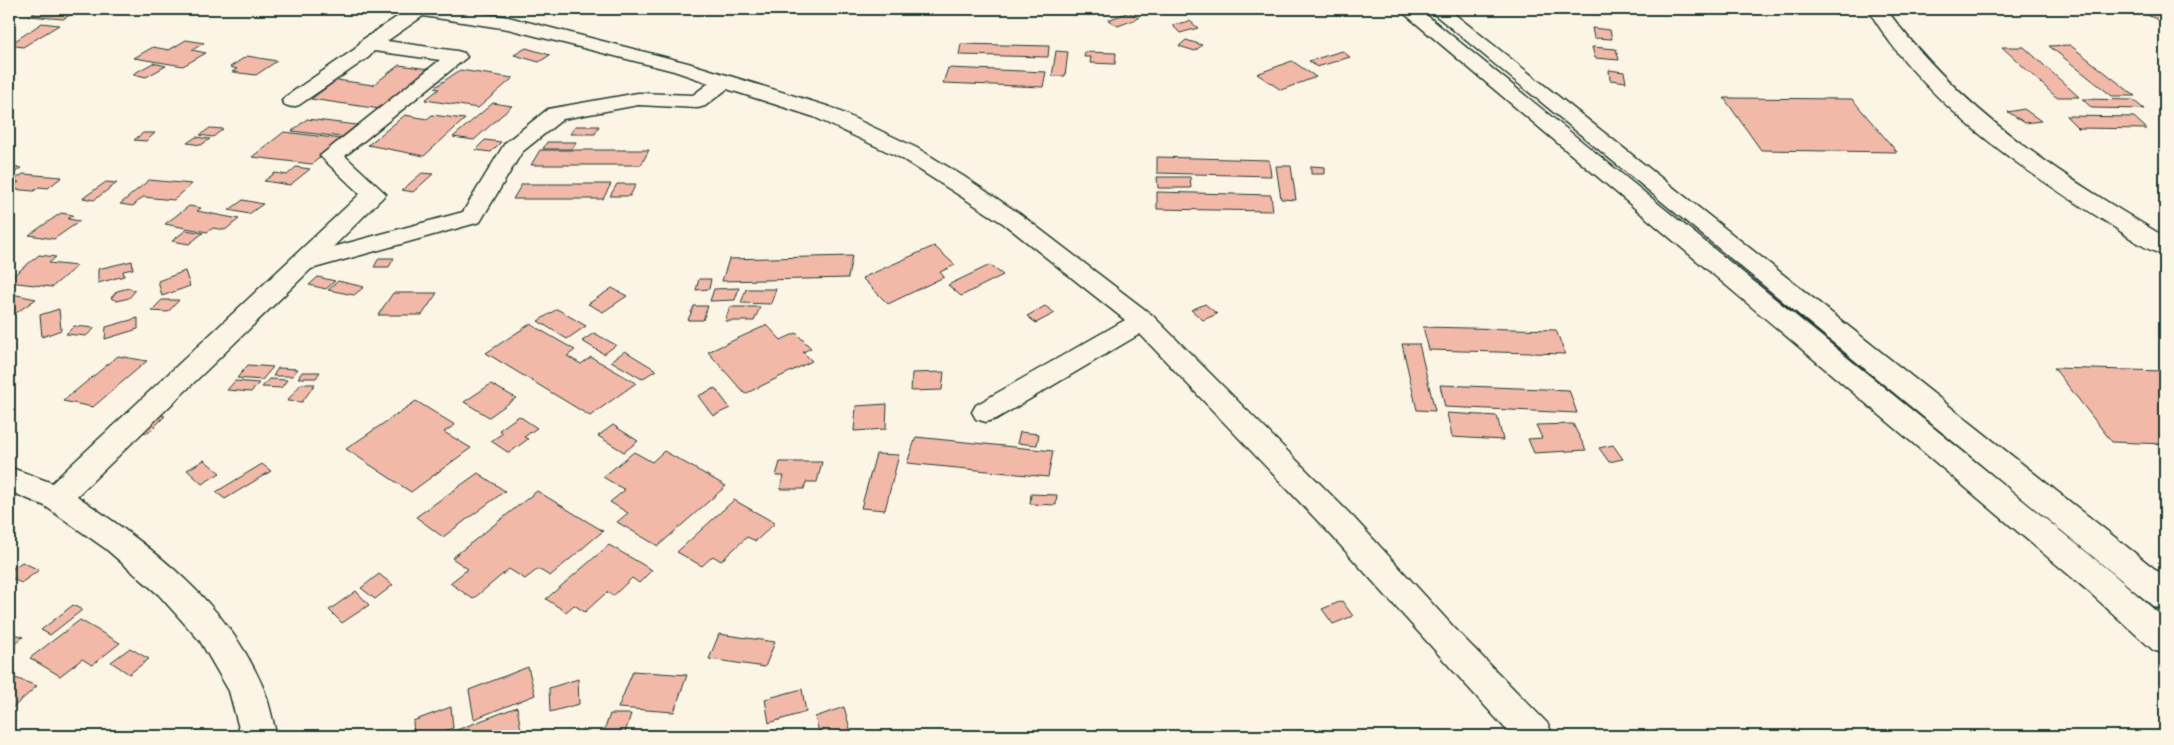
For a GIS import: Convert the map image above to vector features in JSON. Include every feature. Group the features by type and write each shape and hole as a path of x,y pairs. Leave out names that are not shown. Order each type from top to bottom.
{"street":[{"path":"1408,9 2100,582 2165,640"},
{"path":"1437,9 2165,596"},
{"path":"1877,9 1919,65 1982,122 2074,191 2165,247"},
{"path":"292,101 362,53 369,44 415,10 508,23 632,54 822,112 909,153 1012,219 1143,321 1343,527 1447,643 1536,736"},
{"path":"56,498 374,194 331,156 457,57 369,44"},
{"path":"303,263 472,217 513,148 556,114 638,99 698,102 724,81"},
{"path":"1615,181 1642,174"},
{"path":"986,412 1143,321"},
{"path":"9,478 56,498 117,540 164,580 212,631 246,687 259,736"},
{"path":"2100,582 2132,568"}],"building":[{"path":"42,9 81,9 63,19 29,16"},
{"path":"1528,9 1565,9 1564,12"},
{"path":"1585,9 1600,9 1599,15 1584,13"},
{"path":"2165,9 2165,23 2145,14"},
{"path":"1129,12 1139,18 1118,26 1108,20"},
{"path":"1190,21 1198,28 1180,33 1172,25"},
{"path":"42,23 59,25 23,47 9,45"},
{"path":"1592,28 1610,30 1612,39 1594,38"},
{"path":"186,40 204,43 192,50 206,53 183,66 134,58 153,47 169,50"},
{"path":"1186,40 1202,45 1195,51 1179,46"},
{"path":"961,44 1049,46 1048,57 959,55"},
{"path":"2070,45 2135,96 2112,96 2049,46"},
{"path":"1592,47 1616,49 1619,60 1595,58"},
{"path":"2002,47 2024,47 2079,97 2056,97"},
{"path":"526,48 550,55 539,62 514,55"},
{"path":"1056,51 1068,52 1065,76 1052,76"},
{"path":"1342,51 1350,57 1317,67 1309,61"},
{"path":"1085,52 1116,53 1115,64 1090,63 1091,57 1084,57"},
{"path":"247,56 277,61 256,75 232,72 237,69 230,67"},
{"path":"1292,61 1316,77 1281,90 1257,74"},
{"path":"153,63 166,66 146,77 133,74"},
{"path":"399,65 429,69 401,91 410,92 387,110 311,99 337,80 373,85"},
{"path":"948,68 1046,72 1043,87 943,83"},
{"path":"460,70 513,78 478,108 425,100 439,89 434,88"},
{"path":"1609,70 1624,72 1626,82 1610,80"},
{"path":"1724,98 1852,99 1897,152 1761,150"},
{"path":"2082,99 2133,100 2144,109 2092,108"},
{"path":"493,103 512,106 474,140 453,137"},
{"path":"2024,109 2041,121 2025,123 2008,112"},
{"path":"405,115 427,119 432,115 465,119 424,156 368,145"},
{"path":"2066,116 2134,117 2147,129 2078,128"},
{"path":"307,119 357,125 342,137 292,131"},
{"path":"575,126 599,126 595,134 570,134"},
{"path":"210,128 223,129 213,137 200,135"},
{"path":"284,132 342,139 312,164 252,157"},
{"path":"143,133 155,133 146,141 134,140"},
{"path":"196,137 210,139 201,145 187,143"},
{"path":"485,140 501,142 491,152 475,150"},
{"path":"547,142 576,142 572,149 543,149"},
{"path":"540,150 649,150 641,165 531,165"},
{"path":"1157,157 1269,160 1271,176 1157,173"},
{"path":"1276,166 1291,166 1296,200 1281,199"},
{"path":"1311,166 1325,167 1325,174 1311,174"},
{"path":"9,167 21,168 9,177"},
{"path":"296,167 310,169 290,185 264,181 275,173 287,175"},
{"path":"422,173 433,174 413,192 402,190"},
{"path":"23,174 62,177 48,188 39,187 34,191 10,189 19,182 13,181"},
{"path":"1157,177 1190,177 1191,188 1158,188"},
{"path":"149,180 192,184 174,200 143,197 133,206 120,204"},
{"path":"106,182 117,183 94,200 83,198"},
{"path":"522,184 611,184 603,199 513,199"},
{"path":"617,184 636,184 630,196 610,196"},
{"path":"1157,192 1271,195 1273,211 1157,209"},
{"path":"243,200 263,204 249,214 229,210"},
{"path":"189,206 201,208 197,211 239,219 225,230 213,228 207,232 165,224"},
{"path":"61,213 73,215 68,219 80,221 54,239 29,235"},
{"path":"186,230 203,233 189,244 172,241"},
{"path":"934,246 955,265 940,272 944,277 888,304 862,278"},
{"path":"39,255 56,257 49,263 77,266 52,287 9,282 9,279"},
{"path":"852,256 848,278 722,281 729,259"},
{"path":"379,258 394,258 389,267 374,267"},
{"path":"132,261 133,269 123,271 124,276 98,283 98,269"},
{"path":"990,265 1003,275 961,296 948,285"},
{"path":"185,271 190,286 162,296 158,281"},
{"path":"318,277 335,281 326,289 309,285"},
{"path":"699,279 711,279 709,289 696,290"},
{"path":"338,281 364,287 354,295 328,290"},
{"path":"129,288 135,291 129,298 117,301 111,298 117,291"},
{"path":"612,288 627,296 603,312 588,304"},
{"path":"739,288 735,300 710,301 714,289"},
{"path":"746,289 776,289 771,304 741,303"},
{"path":"393,293 437,293 422,315 378,315"},
{"path":"12,294 36,299 9,318 9,296"},
{"path":"162,300 179,300 168,312 151,311"},
{"path":"1205,304 1217,314 1203,320 1191,310"},
{"path":"694,306 708,306 703,320 688,320"},
{"path":"1045,306 1055,313 1036,323 1027,316"},
{"path":"730,307 760,307 754,321 725,321"},
{"path":"59,309 61,330 42,337 40,315"},
{"path":"557,309 586,326 567,339 538,321"},
{"path":"138,318 138,329 105,339 106,327"},
{"path":"530,324 575,350 567,356 581,364 591,357 636,383 590,416 486,353"},
{"path":"767,325 781,340 796,333 811,348 803,352 812,361 745,394 708,352"},
{"path":"74,326 95,328 86,336 66,334"},
{"path":"1423,327 1556,330 1565,354 1429,350"},
{"path":"594,333 616,345 604,354 582,341"},
{"path":"1402,344 1419,344 1435,411 1417,410"},
{"path":"625,351 656,370 642,379 611,361"},
{"path":"118,356 147,361 93,407 63,401"},
{"path":"248,365 273,367 262,380 237,378"},
{"path":"278,368 298,369 292,376 273,376"},
{"path":"2054,368 2165,371 2165,444 2112,442"},
{"path":"302,372 320,372 316,378 298,378"},
{"path":"944,372 942,390 911,391 912,373"},
{"path":"269,379 287,380 281,388 262,387"},
{"path":"235,381 259,383 251,392 227,390"},
{"path":"301,384 315,384 302,402 287,401"},
{"path":"491,384 516,398 489,417 464,402"},
{"path":"1440,385 1569,390 1577,413 1445,407"},
{"path":"715,388 730,408 713,416 698,396"},
{"path":"416,401 455,425 444,432 471,448 411,492 346,449"},
{"path":"887,404 886,429 854,431 856,406"},
{"path":"1447,413 1497,416 1503,440 1452,437"},
{"path":"153,414 165,416 148,433 135,431"},
{"path":"519,416 537,428 524,437 528,439 509,453 491,441 503,433 499,430"},
{"path":"1573,424 1586,450 1534,453 1528,439 1542,438 1536,425"},
{"path":"613,425 638,441 624,452 598,436"},
{"path":"1020,432 1039,434 1037,445 1017,443"},
{"path":"916,437 1053,451 1048,477 907,463"},
{"path":"1613,445 1623,459 1609,462 1599,448"},
{"path":"664,451 726,486 658,546 617,522 628,513 610,502 625,490 603,477 634,452 652,462"},
{"path":"876,454 899,455 885,510 861,508"},
{"path":"204,460 220,473 202,484 187,470"},
{"path":"780,462 822,462 817,482 806,482 804,489 780,489 784,476 776,476"},
{"path":"262,464 271,471 225,499 216,492"},
{"path":"478,473 505,491 443,537 416,517"},
{"path":"537,491 603,531 550,576 538,569 525,579 509,569 473,599 450,583 468,569 452,558"},
{"path":"1031,494 1057,495 1056,505 1030,504"},
{"path":"734,500 775,523 756,541 747,537 721,561 713,556 702,566 677,552"},
{"path":"609,545 652,570 639,583 632,578 613,596 607,592 585,612 574,605 566,612 546,599"},
{"path":"22,562 39,570 21,583 9,577 9,571"},
{"path":"379,574 393,585 375,599 361,588"},
{"path":"356,591 369,605 342,623 329,610"},
{"path":"1342,601 1353,616 1333,624 1322,609"},
{"path":"73,605 82,610 50,635 41,630"},
{"path":"80,620 120,643 92,665 82,659 60,676 30,658"},
{"path":"9,632 23,637 9,649"},
{"path":"719,634 775,642 765,667 709,659"},
{"path":"130,648 149,659 129,674 111,662"},
{"path":"528,667 535,695 474,719 469,690"},
{"path":"633,671 687,675 674,712 618,708"},
{"path":"9,677 37,686 9,711"},
{"path":"578,679 579,704 550,712 549,688"},
{"path":"802,689 806,712 769,723 765,699"},
{"path":"451,707 453,728 430,736 414,736 413,721"},
{"path":"517,707 522,736 441,736"},
{"path":"844,707 852,736 820,736 815,717"},
{"path":"610,714 631,714 624,736 602,736"}]}
